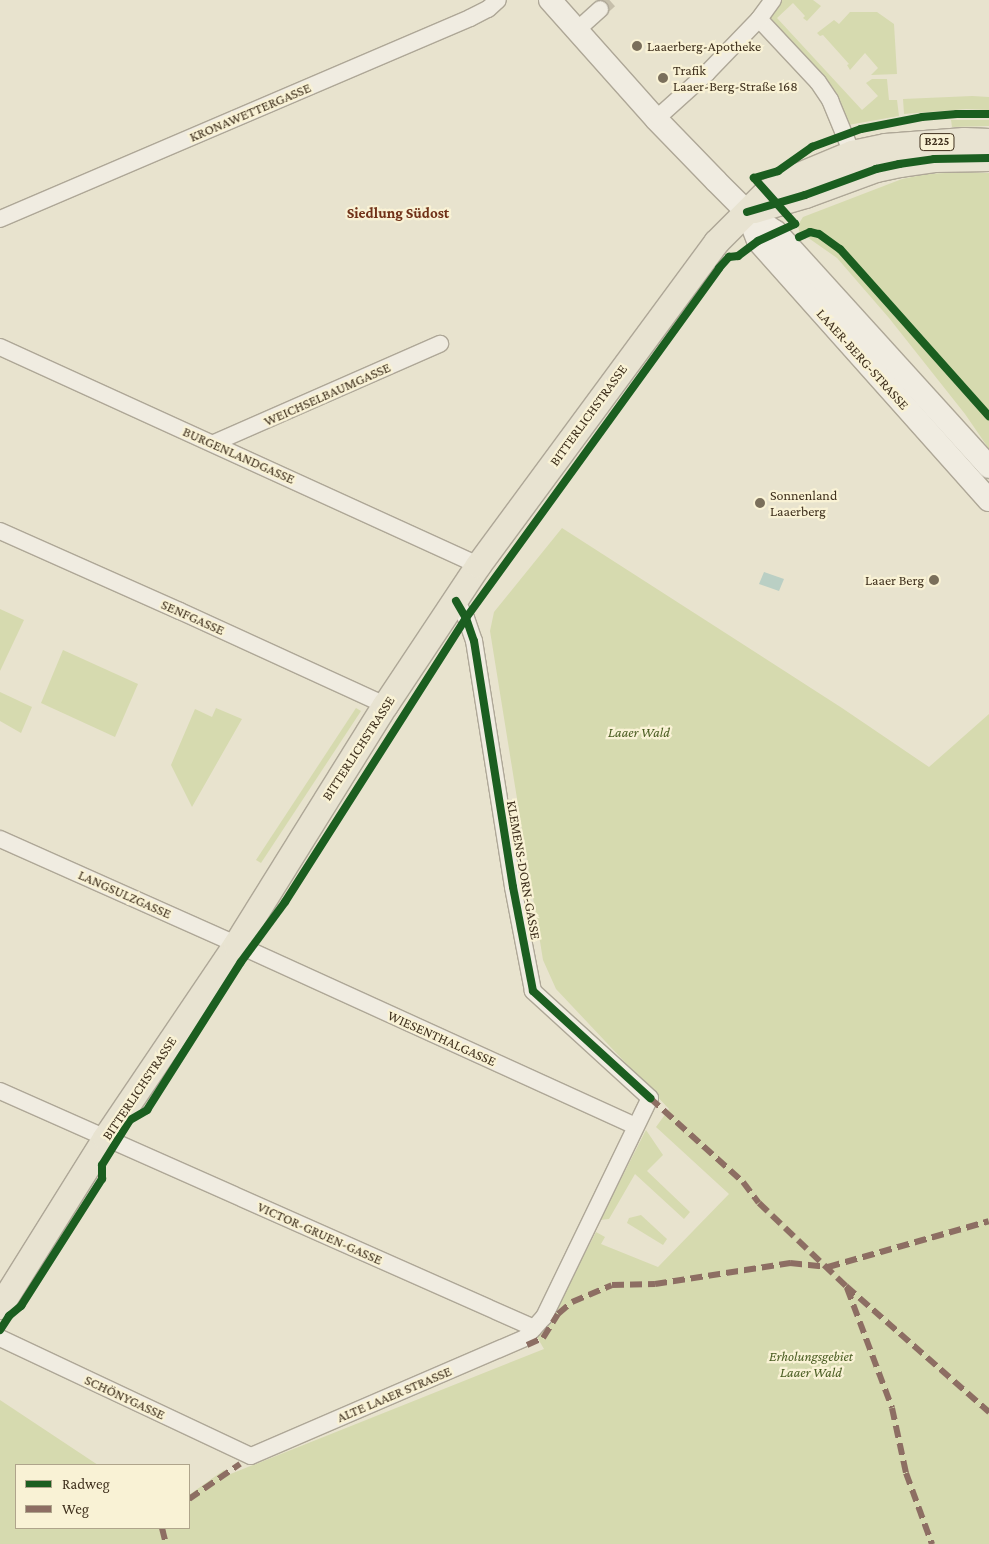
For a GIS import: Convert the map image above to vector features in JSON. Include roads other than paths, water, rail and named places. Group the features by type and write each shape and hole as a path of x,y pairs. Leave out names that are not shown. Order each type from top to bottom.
{"main road":[{"name":"LAAER-BERG-STRASSE","path":"550,0 656,119 747,212 776,232 989,467"},
{"name":"B225","path":"747,212 766,192 794,177 852,153 885,146 964,140 989,141"},
{"name":"B225","path":"747,212 806,195 876,170 899,164 934,159 989,158"},
{"name":"LAAER-BERG-STRASSE","path":"747,212 758,241 989,500"},
{"name":"BITTERLICHSTRASSE","path":"0,1306 105,1138 243,947 385,706 478,565 716,242 747,212"}],"street":[{"name":"KRONAWETTERGASSE","path":"0,219 470,18 488,9 498,0"},
{"path":"656,119 707,74 759,19 773,0"},
{"path":"577,30 600,8"},
{"path":"759,19 818,82 830,100 852,153"},
{"name":"WEICHSELBAUMGASSE","path":"214,443 440,344"},
{"name":"BURGENLANDGASSE","path":"0,347 478,565"},
{"name":"SENFGASSE","path":"0,531 180,611 385,706"},
{"name":"KLEMENS-DORN-GASSE","path":"456,601 466,618 474,641 513,887 533,991 650,1098 591,1224 544,1317 534,1328"},
{"name":"LANGSULZGASSE","path":"0,839 243,947"},
{"name":"WIESENTHALGASSE","path":"243,947 636,1126"},
{"name":"VICTOR-GRUEN-GASSE","path":"0,1091 534,1328"},
{"name":"ALTE LAAER STRASSE","path":"251,1456 525,1338 534,1328"},
{"name":"SCHÖNYGASSE","path":"0,1338 251,1456"}],"tunnel":[{"path":"600,9 610,0"}],"place":[{"name":"Laaerberg-Apotheke","path":"637,46"},
{"name":"Trafik Laaer-Berg-Straße 168","path":"663,78"},
{"name":"Sonnenland Laaerberg","path":"760,503"},
{"name":"Laaer Berg","path":"934,580"}],"district":[{"name":"Siedlung Südost","path":"398,214"}],"park label":[{"name":"Laaer Wald","path":"639,732"},
{"name":"Erholungsgebiet Laaer Wald","path":"811,1364"}]}
